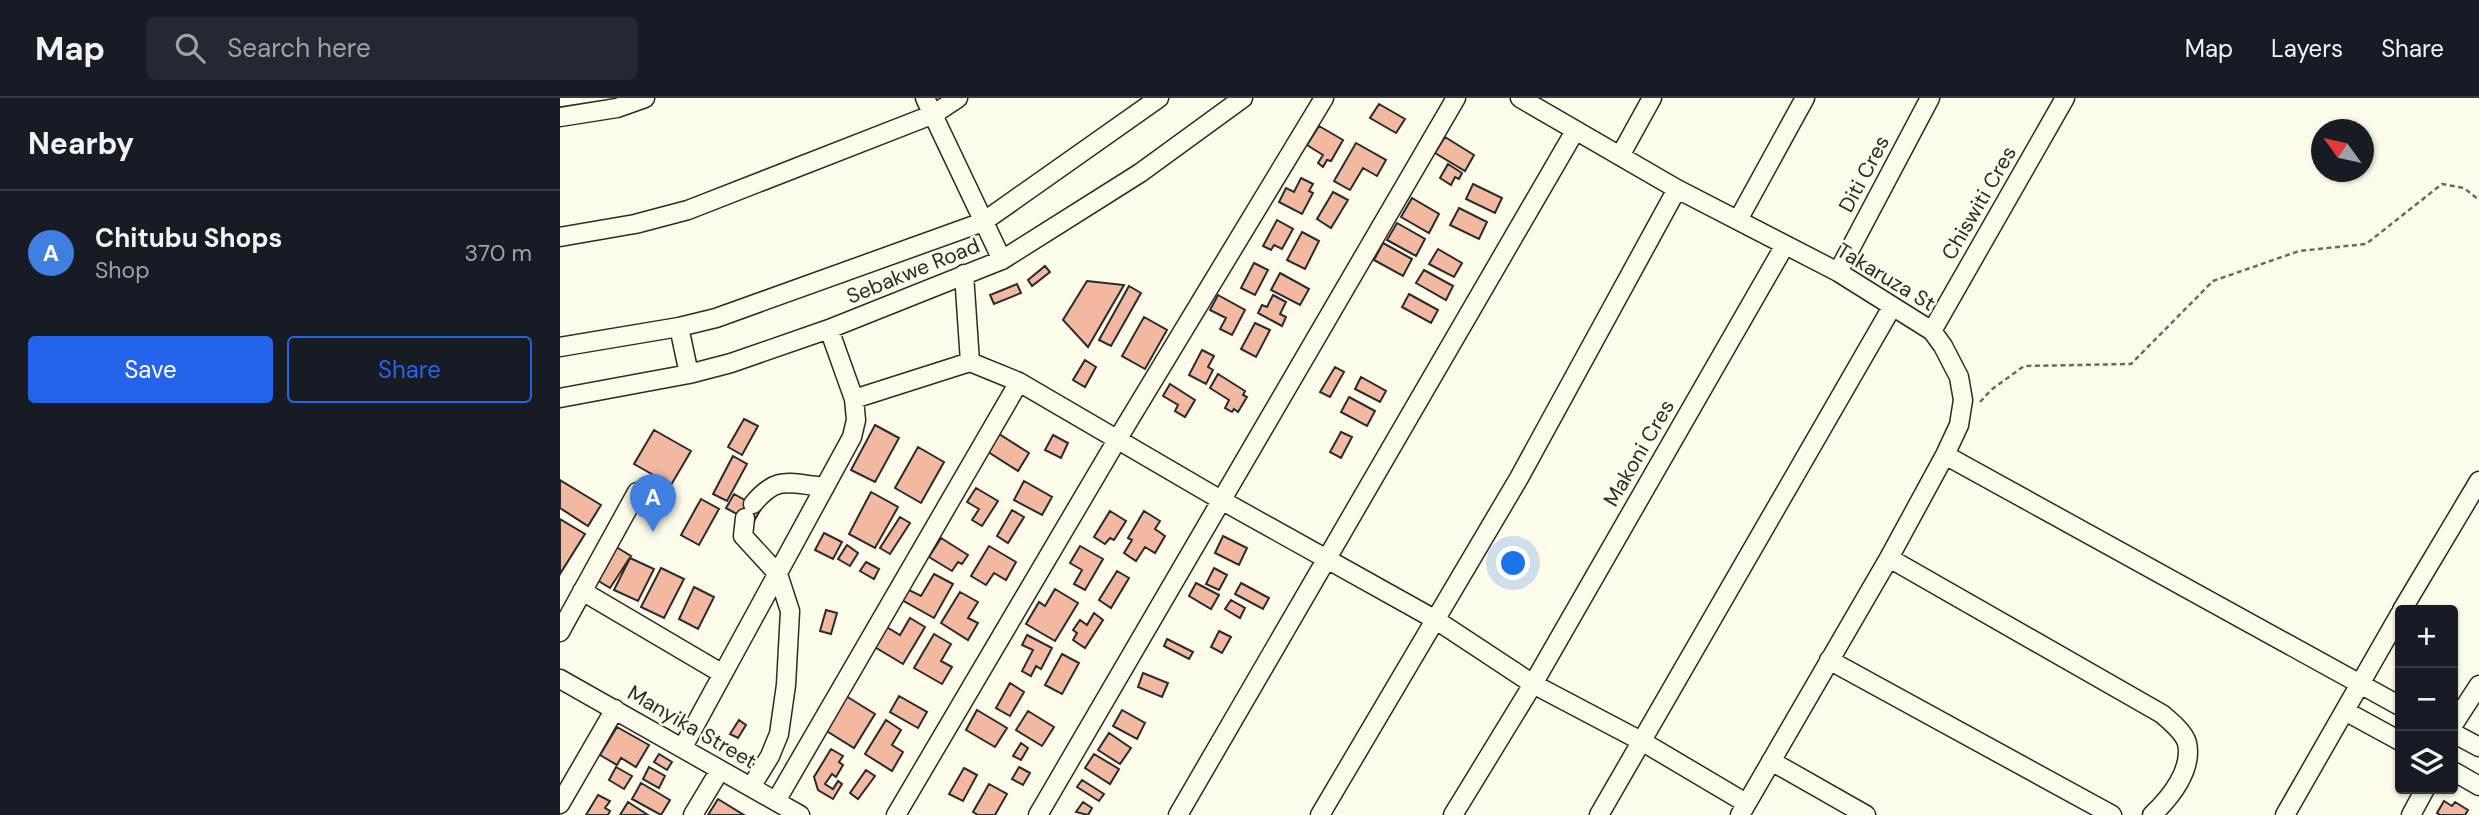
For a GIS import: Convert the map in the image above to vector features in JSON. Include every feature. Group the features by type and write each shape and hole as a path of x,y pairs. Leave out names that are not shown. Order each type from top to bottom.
{"street":[{"path":"560,117 617,108 645,98"},
{"path":"925,98 1002,260"},
{"path":"560,237 635,224 688,210 934,114 958,98"},
{"path":"560,347 679,327 747,308 983,222 1159,98"},
{"name":"Sebakwe Road","path":"560,398 690,374 732,363 829,329 1002,260 1140,173 1243,98"},
{"path":"896,815 1117,440 1324,98"},
{"path":"1038,815 1456,98"},
{"name":"Takaruza St","path":"1520,98 1677,189 1838,272 1931,331 1943,346 1959,377 1963,400 1959,425 1945,456 1743,809"},
{"path":"1620,156 1653,98"},
{"path":"1738,220 1805,98"},
{"name":"Diti Cres","path":"1838,272 1930,98"},
{"name":"Chiswiti Cres","path":"1931,331 2065,98"},
{"path":"1178,815 1575,131"},
{"path":"1320,815 1519,478 1677,189"},
{"name":"Makoni Cres","path":"1453,815 1533,684 1785,245"},
{"path":"964,274 971,362"},
{"path":"1599,815 1892,307"},
{"path":"679,327 690,374"},
{"path":"683,747 852,438 856,421 854,399 829,329"},
{"path":"854,399 971,362 1019,382 1221,500 1436,620 1533,684 1643,742 1743,809"},
{"path":"776,801 1019,382"},
{"path":"1945,456 2395,703"},
{"path":"2405,605 2479,481"},
{"path":"751,787 770,756 779,733 786,685 790,611 778,575 743,536 749,511 765,489 776,483 825,486"},
{"path":"560,632 637,492"},
{"path":"1889,558 2174,723 2186,742 2186,763 2167,801 2152,815"},
{"path":"582,591 723,674"},
{"path":"2285,815 2395,622"},
{"path":"1829,660 2112,815"},
{"name":"Manyika Street","path":"560,679 800,815"},
{"path":"2458,719 2477,694"},
{"path":"560,804 615,709"},
{"path":"2345,711 2395,738"},
{"path":"2458,736 2479,747"},
{"path":"1771,761 1866,815"},
{"path":"693,815 720,769"},
{"path":"2458,774 2479,786"},
{"path":"2411,815 2422,794"}],"path":[{"path":"1959,425 1991,390 2024,366 2131,364 2213,281 2300,251 2366,244 2442,184 2464,188 2479,200"}],"building":[{"path":"1379,104 1405,119 1396,133 1370,118"},
{"path":"1319,126 1343,140 1331,161 1327,160 1323,167 1318,163 1323,155 1307,145"},
{"path":"1445,137 1474,155 1465,171 1435,153"},
{"path":"1356,143 1386,160 1377,176 1363,168 1350,190 1334,181"},
{"path":"1448,164 1462,173 1459,179 1455,177 1451,185 1440,178"},
{"path":"1301,178 1313,184 1309,191 1313,193 1302,214 1279,202 1286,188 1294,192"},
{"path":"1473,184 1502,198 1495,213 1466,199"},
{"path":"1333,192 1348,200 1331,228 1317,219"},
{"path":"1412,198 1439,214 1429,233 1401,217"},
{"path":"1459,208 1487,222 1479,239 1450,225"},
{"path":"1277,220 1293,229 1282,249 1274,245 1271,250 1263,246"},
{"path":"1397,223 1425,239 1416,256 1387,240"},
{"path":"1302,232 1319,241 1305,269 1287,260"},
{"path":"1383,243 1412,259 1403,276 1374,260"},
{"path":"1438,249 1462,263 1454,277 1429,264"},
{"path":"1254,263 1268,270 1255,295 1241,288"},
{"path":"1045,266 1050,272 1032,286 1028,280"},
{"path":"1424,270 1453,286 1446,300 1416,283"},
{"path":"1280,273 1309,289 1300,305 1271,290"},
{"path":"1087,281 1124,285 1088,347 1063,320"},
{"path":"1017,284 1021,293 994,304 990,295"},
{"path":"1129,286 1141,293 1111,346 1099,340"},
{"path":"1409,294 1438,310 1431,323 1402,307"},
{"path":"1218,295 1245,310 1232,335 1220,329 1226,318 1210,310"},
{"path":"1273,295 1286,302 1280,314 1286,317 1282,326 1258,313 1262,305 1267,307"},
{"path":"1144,317 1167,330 1145,369 1122,356"},
{"path":"1255,323 1270,330 1256,357 1241,349"},
{"path":"1202,350 1214,356 1208,367 1213,370 1206,384 1189,375"},
{"path":"1085,360 1096,367 1085,387 1073,380"},
{"path":"1335,367 1344,372 1330,397 1320,392"},
{"path":"1218,374 1245,391 1243,395 1247,397 1238,412 1225,408 1229,400 1210,388"},
{"path":"1361,377 1386,391 1380,402 1355,389"},
{"path":"1170,384 1195,400 1185,417 1175,411 1178,405 1163,396"},
{"path":"1349,397 1375,411 1367,426 1341,412"},
{"path":"744,419 758,426 742,455 728,447"},
{"path":"875,425 899,438 875,482 851,470"},
{"path":"654,430 691,451 671,485 634,464"},
{"path":"996,432 1029,453 1018,471 985,450"},
{"path":"1341,432 1352,437 1341,458 1330,452"},
{"path":"1053,435 1068,443 1061,458 1045,450"},
{"path":"918,447 944,462 921,503 895,488"},
{"path":"733,456 747,464 727,501 713,494"},
{"path":"560,480 601,505 588,526 560,508"},
{"path":"1024,481 1052,497 1042,515 1014,500"},
{"path":"976,488 998,501 982,526 972,520 979,509 967,502"},
{"path":"871,492 898,507 875,548 849,534"},
{"path":"734,494 761,509 753,523 726,508"},
{"path":"701,499 719,509 699,545 681,535"},
{"path":"1012,510 1024,517 1008,543 997,536"},
{"path":"1110,511 1126,521 1114,540 1110,538 1105,544 1094,537"},
{"path":"1144,511 1160,521 1155,529 1165,536 1155,553 1145,547 1136,561 1124,553 1132,540 1128,538"},
{"path":"900,517 910,523 890,554 880,548"},
{"path":"560,519 585,534 560,574"},
{"path":"824,533 842,542 833,559 815,550"},
{"path":"1223,536 1247,548 1239,565 1215,553"},
{"path":"941,538 968,555 962,564 958,562 952,571 929,557"},
{"path":"613,545 631,556 610,588 592,577"},
{"path":"847,545 858,553 850,566 838,559"},
{"path":"989,546 1016,562 1006,580 994,573 986,585 971,576"},
{"path":"1080,546 1103,559 1085,590 1074,584 1082,570 1070,563"},
{"path":"630,558 654,569 638,601 614,590"},
{"path":"866,562 879,569 874,579 860,571"},
{"path":"661,568 684,579 664,618 641,607"},
{"path":"1214,568 1227,575 1219,590 1206,584"},
{"path":"1117,571 1129,578 1111,608 1099,600"},
{"path":"934,574 953,584 934,618 902,600 907,589 921,596"},
{"path":"1196,583 1219,595 1211,609 1189,596"},
{"path":"1241,583 1269,598 1263,609 1235,594"},
{"path":"694,587 714,597 698,629 679,619"},
{"path":"1055,589 1078,603 1055,641 1026,624 1039,602 1045,606"},
{"path":"960,592 978,602 968,618 978,623 968,640 941,623"},
{"path":"1231,600 1245,608 1240,618 1225,609"},
{"path":"826,610 837,613 831,634 820,631"},
{"path":"1094,613 1103,620 1085,648 1073,640 1077,633 1073,630 1080,620 1087,625"},
{"path":"910,618 925,627 903,664 873,646 885,626 900,635"},
{"path":"1219,631 1231,637 1222,653 1211,647"},
{"path":"934,634 951,644 941,661 952,667 942,684 914,668"},
{"path":"1027,635 1052,648 1041,669 1036,666 1031,676 1022,671 1033,650 1022,645"},
{"path":"1167,639 1193,652 1189,659 1164,646"},
{"path":"1062,654 1079,663 1062,694 1045,685"},
{"path":"1143,673 1168,683 1162,697 1138,687"},
{"path":"1010,683 1024,692 1010,716 996,708"},
{"path":"846,696 875,714 854,748 825,730"},
{"path":"899,696 927,712 918,728 890,712"},
{"path":"977,710 1007,728 995,747 966,730"},
{"path":"1122,710 1145,723 1137,739 1113,726"},
{"path":"1028,711 1054,727 1042,746 1016,730"},
{"path":"739,720 746,725 738,738 730,734"},
{"path":"886,720 901,730 892,745 903,752 892,771 865,754"},
{"path":"617,727 649,745 636,767 621,758 617,765 600,755"},
{"path":"1109,733 1131,748 1120,764 1098,750"},
{"path":"1021,743 1028,748 1021,760 1013,756"},
{"path":"831,749 843,756 839,762 843,765 836,777 832,774 825,784 833,789 838,781 842,784 833,799 818,790 814,777"},
{"path":"659,754 672,762 667,770 654,762"},
{"path":"1094,754 1119,769 1110,784 1085,768"},
{"path":"616,767 632,776 624,789 609,780"},
{"path":"649,767 665,776 659,788 643,779"},
{"path":"1019,767 1030,773 1023,785 1012,779"},
{"path":"964,768 977,775 963,801 949,794"},
{"path":"866,770 875,776 858,799 850,793"},
{"path":"1082,780 1104,794 1099,801 1077,787"},
{"path":"641,783 670,800 661,815 632,799"},
{"path":"989,784 1007,794 995,815 978,815 973,812"},
{"path":"598,795 610,801 605,808 610,811 608,815 586,815"},
{"path":"718,799 744,815 708,815"},
{"path":"2444,801 2452,806 2455,802 2468,810 2465,815 2440,815 2437,813"},
{"path":"628,802 648,815 620,815"},
{"path":"1083,802 1092,808 1088,815 1076,812"}],"place":[{"name":"Chitubu Shops","path":"653,532"}]}
